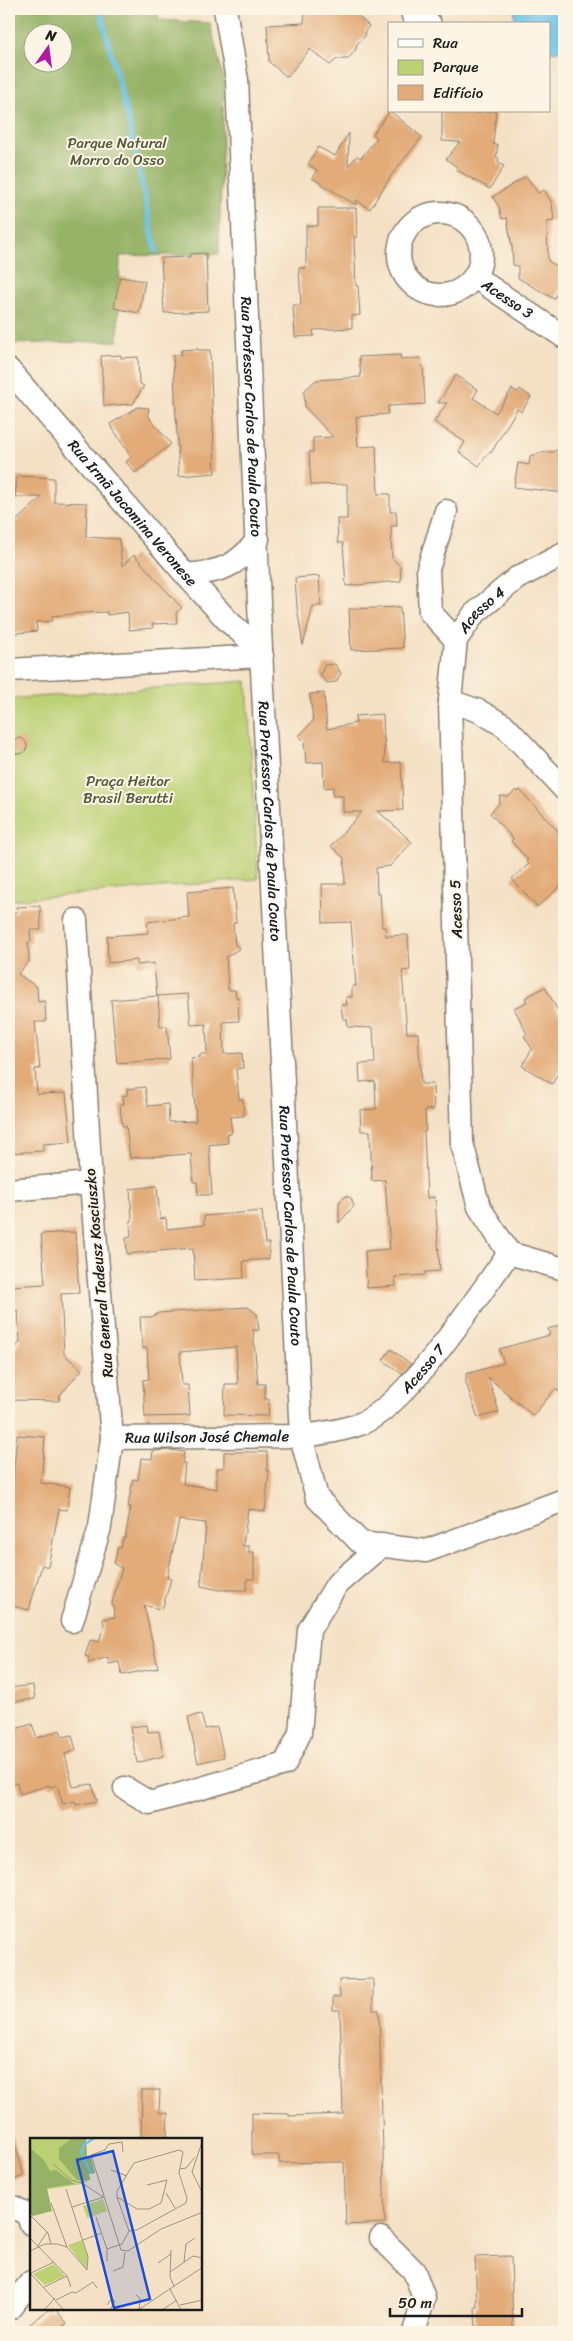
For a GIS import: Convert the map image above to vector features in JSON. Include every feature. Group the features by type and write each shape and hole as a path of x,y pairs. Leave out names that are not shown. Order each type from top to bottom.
{"street":[{"name":"Rua Professor Carlos de Paula Couto","path":"225,9 237,80 262,653 300,1436 317,1498 371,1544"},
{"path":"411,9 415,20 422,22"},
{"name":"Acesso 3","path":"475,276 564,337"},
{"name":"Rua Irmã Jacomina Veronese","path":"9,370 186,575 228,621 262,653"},
{"path":"446,510 428,569 430,612 456,640"},
{"path":"186,575 208,573 228,567 246,556 258,540"},
{"name":"Acesso 4","path":"450,702 456,640 474,614 517,578 564,554"},
{"path":"9,670 262,653"},
{"path":"450,702 480,711 505,726 564,789"},
{"name":"Acesso 5","path":"450,702 462,1143 479,1207 509,1253"},
{"name":"Rua General Tadeusz Kosciuszko","path":"72,1621 100,1527 112,1438 91,1183 76,920"},
{"path":"9,1190 91,1183"},
{"path":"509,1253 564,1269"},
{"name":"Acesso 7","path":"300,1436 326,1433 361,1424 385,1409 430,1361 509,1253"},
{"name":"Rua Wilson José Chemale","path":"112,1438 300,1436"},
{"path":"126,1788 150,1803 285,1764 300,1733 310,1630 337,1584 371,1544 426,1551 564,1500"},
{"path":"9,2205 27,2214 30,2222"},
{"path":"381,2238 414,2271 424,2298 414,2332"},
{"path":"9,2309 30,2283"}],"green space":[{"name":"Parque Natural Morro do Osso","path":"9,9 159,9 158,20 210,23 224,81 219,254 120,256 118,341 9,344"},
{"name":"Praça Heitor Brasil Berutti","path":"247,681 258,879 9,900 9,699"}],"water":[{"path":"515,9 564,9 564,50 550,52 550,22 518,22 514,16"}],"building":[{"path":"305,9 351,9 369,26 365,31 365,36 357,44 356,49 348,59 337,59 330,65 310,49 287,77 269,62 267,25 304,23"},
{"path":"389,112 391,112 422,137 393,173 370,209 356,200 356,205 312,178 317,170 308,164 318,147 335,156 349,133 348,166 357,156 361,158 377,138 373,134"},
{"path":"442,112 496,112 493,144 498,145 496,156 499,159 498,163 504,166 490,189 457,170 457,167 446,159 460,142 442,141"},
{"path":"526,176 538,193 544,190 552,203 554,221 547,222 548,261 564,270 564,280 554,299 518,278 518,266 513,265 507,218 502,219 499,207 493,197"},
{"path":"318,208 356,208 357,237 354,237 356,286 358,286 360,315 352,316 352,328 313,330 314,336 295,337 293,305 301,305 299,268 306,268 306,226 318,226"},
{"path":"206,253 208,311 164,313 161,258 190,257 190,254"},
{"path":"120,277 145,281 139,313 114,308"},
{"path":"181,350 210,350 215,473 179,476 173,355 181,355"},
{"path":"121,355 121,358 138,357 139,383 144,386 133,404 104,406 101,356"},
{"path":"400,355 401,359 420,358 421,367 423,367 425,404 388,406 388,414 356,417 358,447 376,446 378,494 390,494 390,512 396,511 397,526 391,526 392,558 400,566 401,581 346,586 343,543 338,543 337,519 347,519 347,484 311,485 309,452 313,452 313,438 333,437 305,407 304,391 316,380 361,377 359,357"},
{"path":"456,375 478,390 473,398 496,413 512,389 517,392 520,389 531,397 521,412 517,409 491,453 489,452 479,466 459,452 465,442 434,422 447,403 438,403"},
{"path":"138,407 149,408 148,414 151,420 171,444 135,473 126,462 131,457 110,424"},
{"path":"564,445 564,493 514,487 518,463 529,465 530,456 553,452"},
{"path":"17,476 54,478 54,502 87,503 86,537 119,539 122,566 134,555 182,608 176,613 177,623 152,624 153,628 129,630 128,612 107,615 107,612 82,613 52,616 52,621 36,622 37,631 9,634 9,532 13,532 14,523 42,497 15,497"},
{"path":"319,576 321,606 313,606 303,646 295,578"},
{"path":"400,607 403,648 351,650 349,609"},
{"path":"335,664 341,673 336,682 327,683 320,675 325,665"},
{"path":"324,693 327,729 356,723 355,716 383,714 385,763 401,762 403,810 378,811 412,842 390,866 376,868 377,893 380,893 382,927 385,927 386,936 408,935 410,970 402,971 407,1033 418,1033 421,1084 433,1084 434,1109 425,1110 426,1131 424,1131 427,1198 435,1197 440,1271 425,1272 425,1275 395,1277 396,1286 367,1288 365,1251 390,1249 385,1180 372,1181 370,1131 361,1131 360,1110 376,1109 375,1081 360,1082 359,1064 375,1063 373,1028 348,1027 347,1019 343,1019 341,1005 347,1005 346,997 352,997 352,986 356,986 351,922 323,923 322,884 345,884 344,858 331,846 362,812 343,812 343,796 333,796 333,787 324,788 323,762 306,763 304,741 299,736 313,721 310,694"},
{"path":"19,738 25,740 27,746 25,752 19,754 13,752 11,746 13,740"},
{"path":"516,790 518,792 520,790 564,838 564,883 537,907 512,879 529,864 526,861 528,860 511,841 513,839 490,813 499,804 500,796 508,797"},
{"path":"233,888 236,923 233,923 235,944 239,949 226,957 228,990 235,990 236,997 238,997 239,1021 223,1022 224,1054 242,1053 243,1068 236,1069 239,1099 243,1099 244,1116 230,1117 232,1133 227,1134 228,1143 209,1145 212,1195 198,1195 197,1182 193,1182 191,1154 130,1158 126,1126 122,1126 120,1104 124,1104 123,1096 127,1095 127,1089 145,1087 148,1106 168,1104 169,1122 196,1121 191,1058 200,1057 200,1054 207,1054 206,1024 191,1025 188,994 157,996 154,963 137,965 137,960 108,963 107,936 148,933 147,922 189,917 187,892"},
{"path":"40,906 41,930 30,930 31,942 28,942 29,961 18,974 37,987 38,1002 45,1001 46,1022 35,1022 40,1069 35,1069 37,1094 66,1093 71,1142 43,1144 43,1151 9,1153 9,912 17,912 16,907"},
{"path":"545,987 564,1022 564,1063 552,1084 522,1066 532,1049 524,1036 527,1034 514,1008 527,1002 525,998"},
{"path":"158,996 160,1027 167,1026 170,1059 117,1063 111,1000"},
{"path":"157,1186 160,1219 166,1218 167,1229 204,1225 204,1216 262,1211 265,1243 269,1243 269,1259 243,1261 244,1278 195,1281 193,1248 127,1254 126,1238 131,1237 130,1221 132,1221 130,1189"},
{"path":"346,1196 351,1198 354,1206 339,1223 339,1202"},
{"path":"75,1232 79,1293 61,1294 64,1354 82,1370 60,1395 59,1401 9,1400 9,1357 20,1342 18,1311 9,1312 9,1295 12,1295 11,1286 45,1284 41,1234"},
{"path":"248,1307 257,1314 259,1330 253,1330 258,1384 265,1384 265,1399 269,1399 268,1416 224,1415 225,1384 238,1384 236,1347 180,1352 182,1385 188,1385 190,1416 145,1417 143,1380 149,1379 147,1348 142,1348 140,1317 151,1317 159,1313"},
{"path":"564,1324 564,1394 555,1389 533,1416 488,1377 499,1412 478,1418 466,1383 466,1374 504,1363 499,1349 550,1335 548,1329"},
{"path":"391,1349 411,1364 402,1374 383,1360"},
{"path":"17,1435 45,1437 41,1483 70,1487 67,1510 59,1509 48,1567 42,1565 29,1610 9,1605 9,1491 12,1491"},
{"path":"172,1450 184,1452 182,1463 185,1463 183,1484 217,1489 217,1468 224,1468 224,1452 267,1452 267,1471 269,1471 265,1511 248,1509 243,1546 249,1546 249,1552 254,1552 254,1579 247,1579 247,1590 220,1590 201,1586 206,1523 179,1520 167,1578 171,1579 162,1610 144,1605 158,1668 122,1675 119,1662 109,1664 108,1657 88,1663 89,1657 85,1656 90,1640 99,1642 104,1625 103,1619 115,1617 112,1603 122,1568 114,1564 118,1547 121,1548 123,1538 125,1538 131,1507 128,1507 133,1479 138,1480 141,1458 152,1459 153,1451"},
{"path":"33,1685 35,1699 9,1702 9,1688"},
{"path":"201,1714 205,1729 217,1727 224,1757 198,1763 188,1717"},
{"path":"32,1724 37,1738 60,1730 63,1737 72,1735 76,1750 65,1754 73,1787 92,1784 97,1801 76,1805 75,1801 63,1804 57,1785 50,1787 49,1785 20,1794 17,1783 12,1784 9,1773 9,1731"},
{"path":"147,1725 148,1732 159,1731 163,1756 137,1763 130,1727"},
{"path":"373,1979 373,2010 379,2010 385,2223 346,2225 344,2162 279,2163 279,2155 252,2155 252,2113 289,2114 289,2116 343,2114 340,2010 333,2010 333,1997 340,1997 339,1980"},
{"path":"142,2090 160,2090 159,2113 168,2113 167,2138 141,2138"},
{"path":"9,2137 13,2137 24,2176 9,2181"},
{"path":"511,2256 513,2332 476,2332 475,2257"},
{"path":"47,2311 57,2311 67,2323 55,2332 20,2332"}],"waterway":[{"path":"100,9 129,123 156,251"}]}
